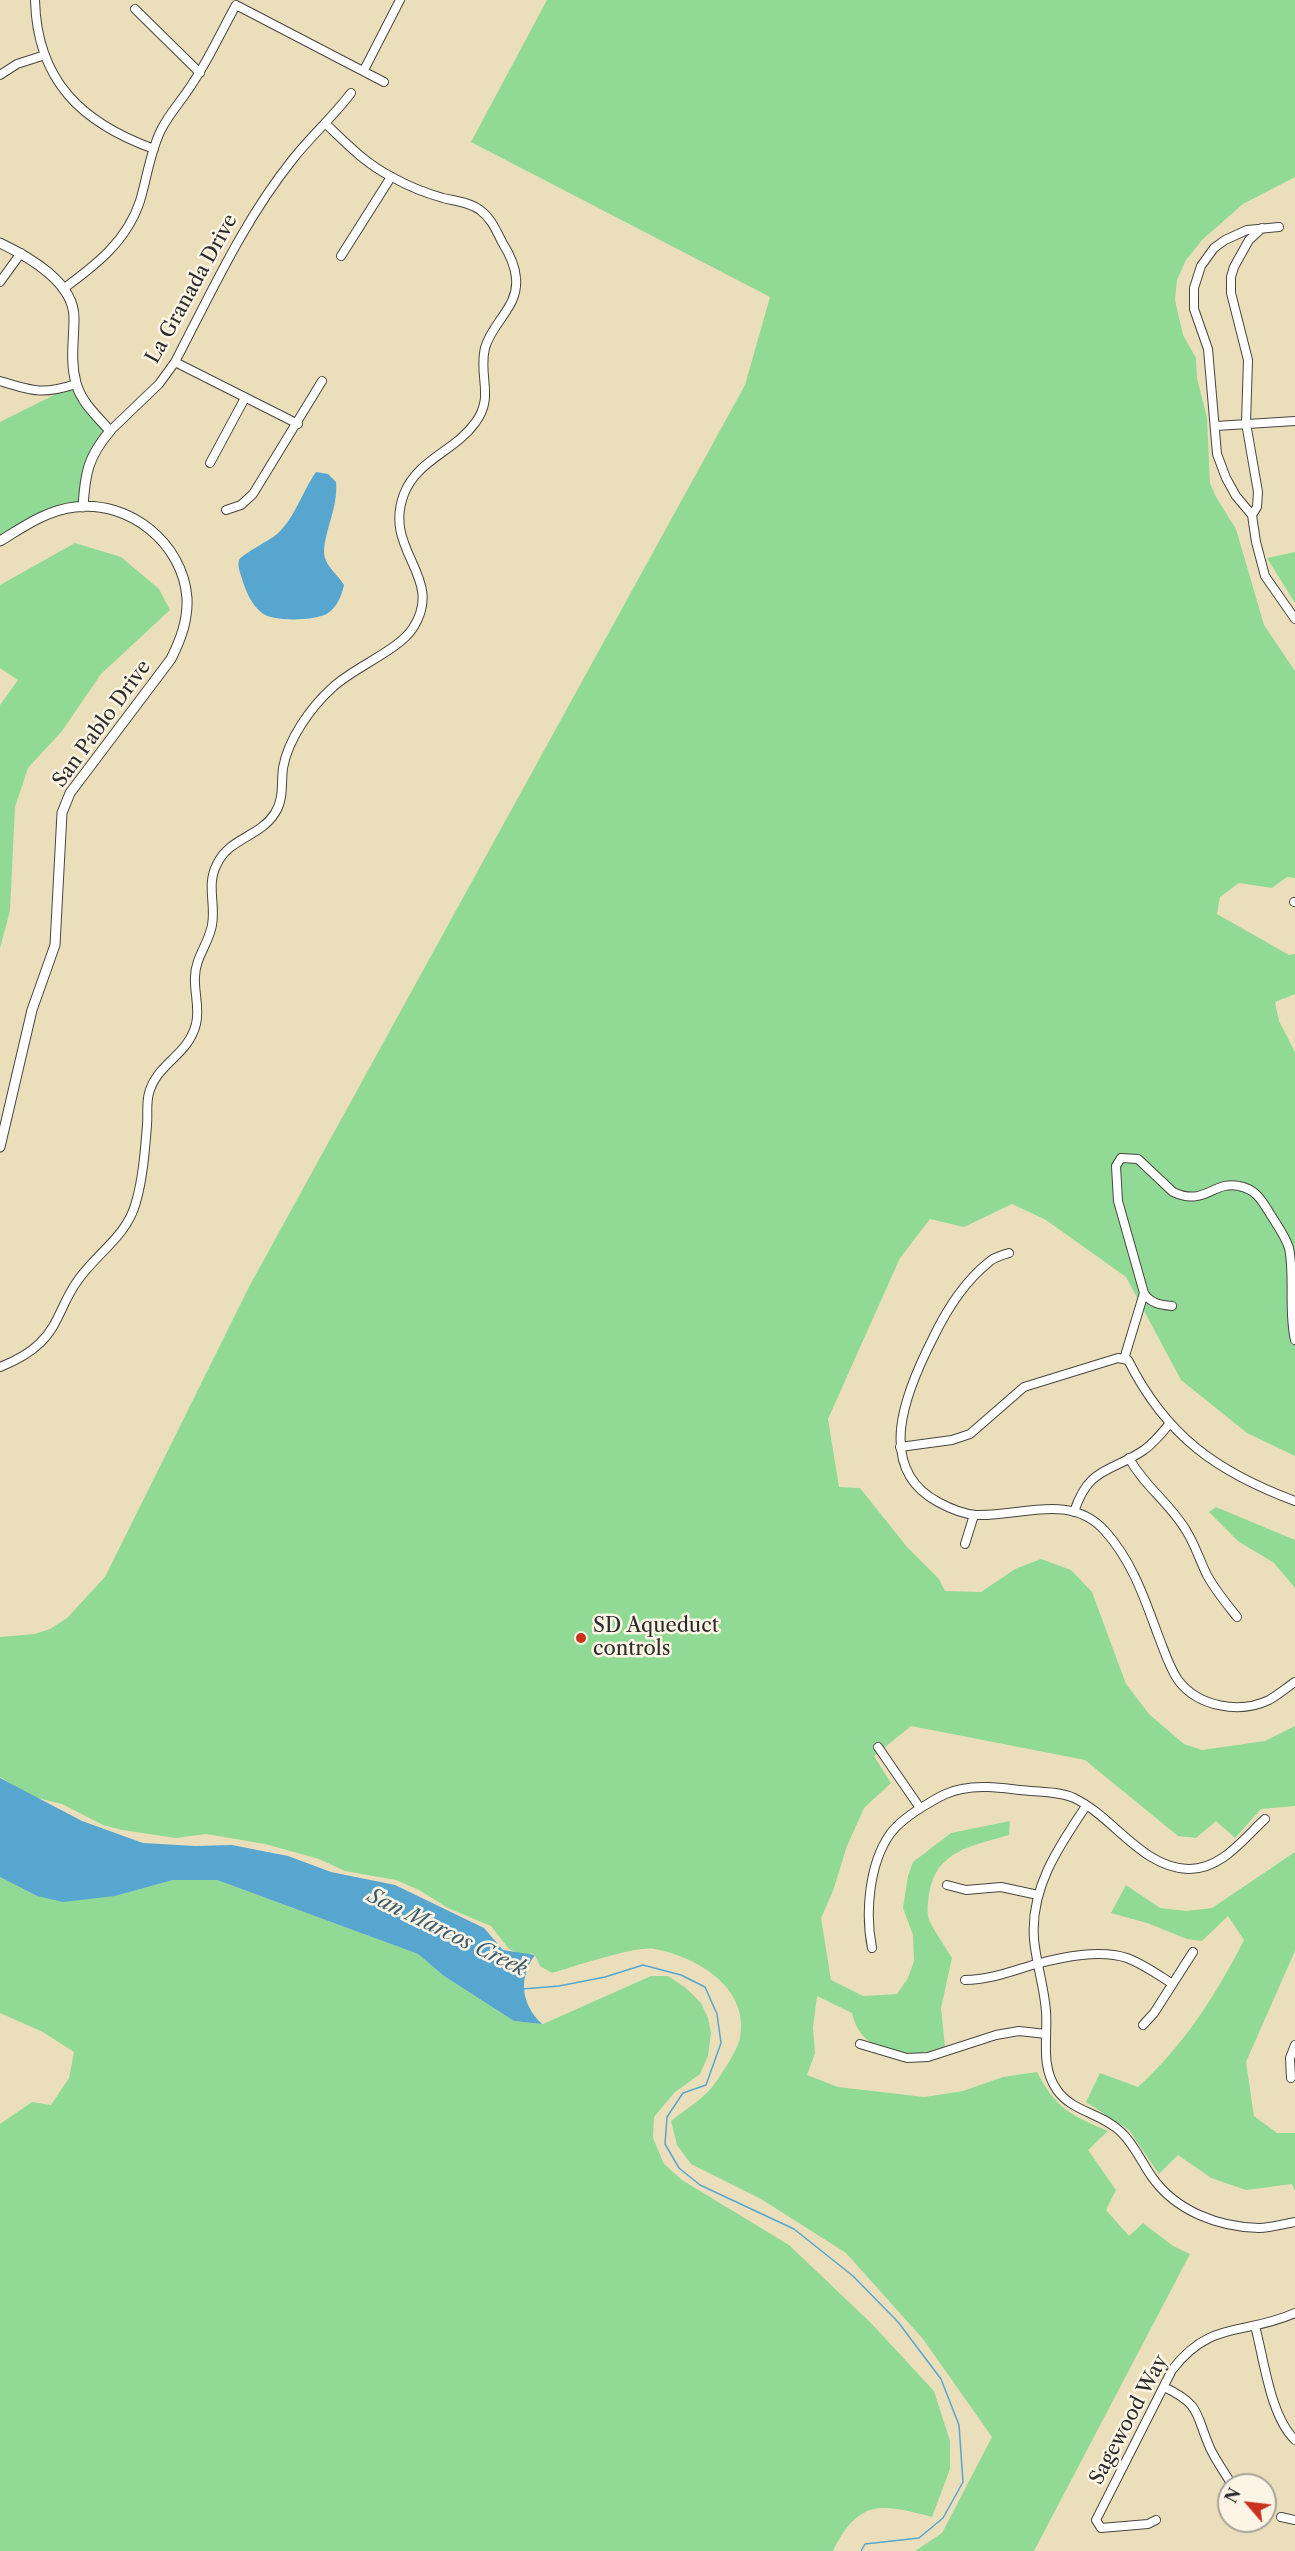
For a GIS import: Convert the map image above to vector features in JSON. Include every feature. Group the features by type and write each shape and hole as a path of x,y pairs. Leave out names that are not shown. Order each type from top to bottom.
{"street":[{"path":"35,0 39,34 45,55 58,82 90,118 106,128 154,149"},
{"path":"364,70 400,0"},
{"path":"63,289 93,268 111,251 123,234 139,203 159,133 168,116 200,73 236,5 384,81"},
{"path":"135,9 200,73"},
{"path":"0,75 17,64 45,55"},
{"name":"La Granada Drive","path":"83,507 87,466 97,446 159,384 175,362 258,207 293,158 351,93"},
{"path":"0,1367 17,1360 39,1344 56,1324 75,1284 122,1233 129,1222 139,1193 149,1093 157,1074 182,1052 192,1038 198,1018 196,965 212,926 212,876 217,863 235,842 262,827 274,814 282,794 283,769 287,753 307,718 319,703 331,689 357,668 399,642 417,623 423,604 423,588 419,575 404,548 398,524 400,504 411,480 425,465 467,433 481,414 487,394 483,364 487,342 512,305 517,280 512,260 492,222 481,210 411,187 391,177 360,156 326,123"},
{"path":"341,256 391,177"},
{"path":"1279,227 1237,233 1214,248 1201,266 1197,278 1194,309 1208,349 1217,454 1226,478 1244,507 1252,514 1256,542 1265,576 1295,619"},
{"path":"1252,514 1257,507 1258,492 1246,423 1248,360 1231,293 1231,276 1249,240 1262,228"},
{"path":"0,243 21,253 54,278 70,300 74,315 72,365 76,384 87,406 110,431"},
{"path":"0,282 21,253"},
{"path":"175,362 298,424"},
{"path":"0,381 37,392 53,391 76,384"},
{"path":"226,510 241,505 253,494 298,424 322,381"},
{"path":"210,463 245,398"},
{"path":"1216,426 1295,421"},
{"name":"San Pablo Drive","path":"0,541 55,511 104,507 129,515 152,530 168,547 183,576 187,597 186,619 181,639 171,659 70,793 62,813 55,945 32,1010 0,1147"},
{"path":"1172,1306 1158,1304 1147,1298 1144,1293 1118,1201 1116,1166 1121,1158 1138,1159 1173,1192 1180,1195 1197,1197 1219,1188 1237,1185 1258,1194 1290,1250 1295,1340"},
{"path":"1009,1253 990,1261 969,1283 933,1337 918,1369 901,1424 900,1447 908,1478 925,1495 949,1508 975,1515 1053,1507 1088,1516 1104,1529 1123,1553 1138,1581 1167,1659 1179,1681 1197,1697 1221,1706 1247,1706 1268,1700 1295,1682"},
{"path":"1124,1359 1144,1293"},
{"path":"900,1447 952,1440 970,1434 1024,1387 1118,1358 1128,1360 1143,1390 1194,1448 1225,1470 1256,1486 1295,1501"},
{"path":"1074,1512 1080,1493 1091,1478 1129,1458 1157,1439 1170,1423"},
{"path":"1129,1458 1138,1475 1187,1531 1219,1595 1237,1617"},
{"path":"966,1544 975,1515"},
{"path":"878,1747 920,1808"},
{"path":"872,1948 867,1925 868,1903 881,1850 891,1833 920,1808 943,1794 982,1786 1074,1798 1155,1860 1171,1867 1191,1869 1211,1866 1227,1855 1265,1819"},
{"path":"1086,1806 1059,1847 1046,1872 1038,1895 1034,1938 1046,2011 1048,2078 1059,2093 1074,2107 1102,2119 1121,2131 1153,2179 1176,2200 1200,2217 1229,2225 1261,2228 1295,2222"},
{"path":"946,1885 966,1890 1000,1887 1038,1895"},
{"path":"1143,2025 1154,2013 1171,1983 1193,1952"},
{"path":"965,1980 982,1980 1038,1964 1105,1954 1126,1958 1147,1967 1171,1983"},
{"path":"860,2044 907,2058 928,2057 996,2035 1019,2031 1046,2034"},
{"path":"1291,2078 1290,2058 1295,2045"},
{"name":"Sagewood Way","path":"1156,2520 1148,2524 1101,2528 1096,2520 1172,2370 1200,2341 1220,2332 1279,2320 1295,2313"},
{"path":"1255,2326 1277,2412 1285,2431 1295,2440"},
{"path":"1164,2387 1183,2396 1197,2410 1210,2447 1225,2473"},
{"path":"1281,2517 1295,2520"}],"green space":[{"path":"547,0 1295,0 1295,177 1243,204 1202,240 1186,260 1177,280 1175,300 1183,335 1196,358 1197,378 1207,418 1210,483 1236,529 1264,625 1295,671 1295,878 1287,877 1272,888 1239,883 1220,897 1217,914 1289,955 1295,954 1295,994 1275,1002 1279,1021 1295,1052 1295,1456 1247,1433 1181,1380 1126,1277 1046,1220 1012,1204 964,1227 930,1219 900,1258 828,1419 839,1487 860,1488 907,1547 939,1579 945,1591 981,1592 1015,1569 1041,1559 1071,1570 1092,1592 1126,1684 1149,1714 1184,1744 1202,1750 1265,1741 1295,1726 1295,1806 1261,1809 1235,1838 1216,1821 1196,1838 1178,1836 1085,1760 911,1726 874,1756 891,1783 864,1808 847,1846 833,1891 821,1918 831,1980 863,1996 897,1994 908,1978 914,1961 913,1935 903,1908 908,1876 913,1862 951,1833 1010,1821 1009,1835 958,1852 939,1868 933,1879 928,1901 929,1919 952,1958 941,2008 945,2047 918,2053 903,2053 876,2046 865,2038 857,2027 852,2013 817,1996 813,2027 815,2053 807,2075 838,2087 924,2097 963,2091 1003,2077 1037,2072 1058,2103 1074,2115 1108,2131 1088,2150 1116,2190 1106,2210 1129,2236 1143,2223 1173,2246 1190,2254 1034,2551 915,2551 942,2533 992,2437 923,2339 846,2253 761,2199 691,2164 677,2145 671,2121 712,2088 730,2060 740,2038 741,2020 737,2004 729,1990 703,1967 671,1953 646,1949 620,1953 552,1973 540,1966 535,1955 531,1953 526,1957 509,1949 491,1926 448,1908 419,1890 396,1880 345,1871 319,1859 265,1844 206,1834 176,1838 122,1830 103,1825 62,1804 29,1796 0,1777 0,1637 35,1634 50,1629 67,1618 105,1577 250,1285 745,385 770,297 471,142"},
{"path":"76,384 110,431 94,452 83,506 67,508 0,542 0,422"},
{"path":"75,543 121,557 159,589 170,610 101,674 62,731 28,768 15,807 10,911 0,948 0,705 18,680 0,668 0,585"},
{"path":"1295,552 1295,603 1267,558"},
{"path":"1216,1507 1295,1540 1295,1588 1274,1563 1238,1541 1209,1512"},
{"path":"1295,1852 1295,1951 1246,2062 1254,2116 1277,2133 1295,2133 1295,2191 1292,2184 1246,2190 1211,2178 1178,2155 1159,2174 1129,2130 1086,2102 1100,2073 1138,2087 1170,2055 1198,2018 1244,1940 1228,1916 1202,1941 1187,1939 1147,1923 1111,1913 1126,1885 1160,1908 1186,1911 1212,1908"},
{"path":"0,1877 37,1896 115,1896 173,1880 217,1880 418,1954 444,1976 514,2021 543,2024 651,1976 668,1976 686,1988 701,2003 708,2018 711,2033 708,2056 700,2074 674,2093 654,2117 653,2138 664,2164 682,2180 789,2245 871,2323 934,2391 950,2441 950,2469 932,2517 899,2509 874,2509 852,2522 833,2551 0,2551 0,2124 32,2102 51,2105 69,2078 74,2052 43,2032 0,2013"}],"water":[{"path":"316,472 328,474 336,482 335,502 324,551 326,562 344,585 342,593 334,608 322,616 295,619 267,616 255,606 248,595 238,565 239,560 283,528 294,513"},
{"path":"0,1778 82,1821 143,1843 195,1846 232,1845 288,1856 331,1872 395,1885 484,1928 503,1950 535,1955 526,1973 524,1991 530,2008 542,2024 514,2021 444,1976 418,1954 217,1880 173,1880 115,1896 63,1902 37,1896 0,1877"}],"waterway":[{"name":"San Marcos Creek","path":"522,1989 559,1986 605,1977 643,1965 681,1975 705,1987 717,2014 721,2043 706,2085 683,2093 667,2117 665,2144 679,2168 700,2185 794,2229 853,2276 898,2322 941,2379 959,2425 963,2482 943,2518 919,2538 865,2544 861,2551"}],"place":[{"name":"SD Aqueduct controls","path":"581,1638"}]}
